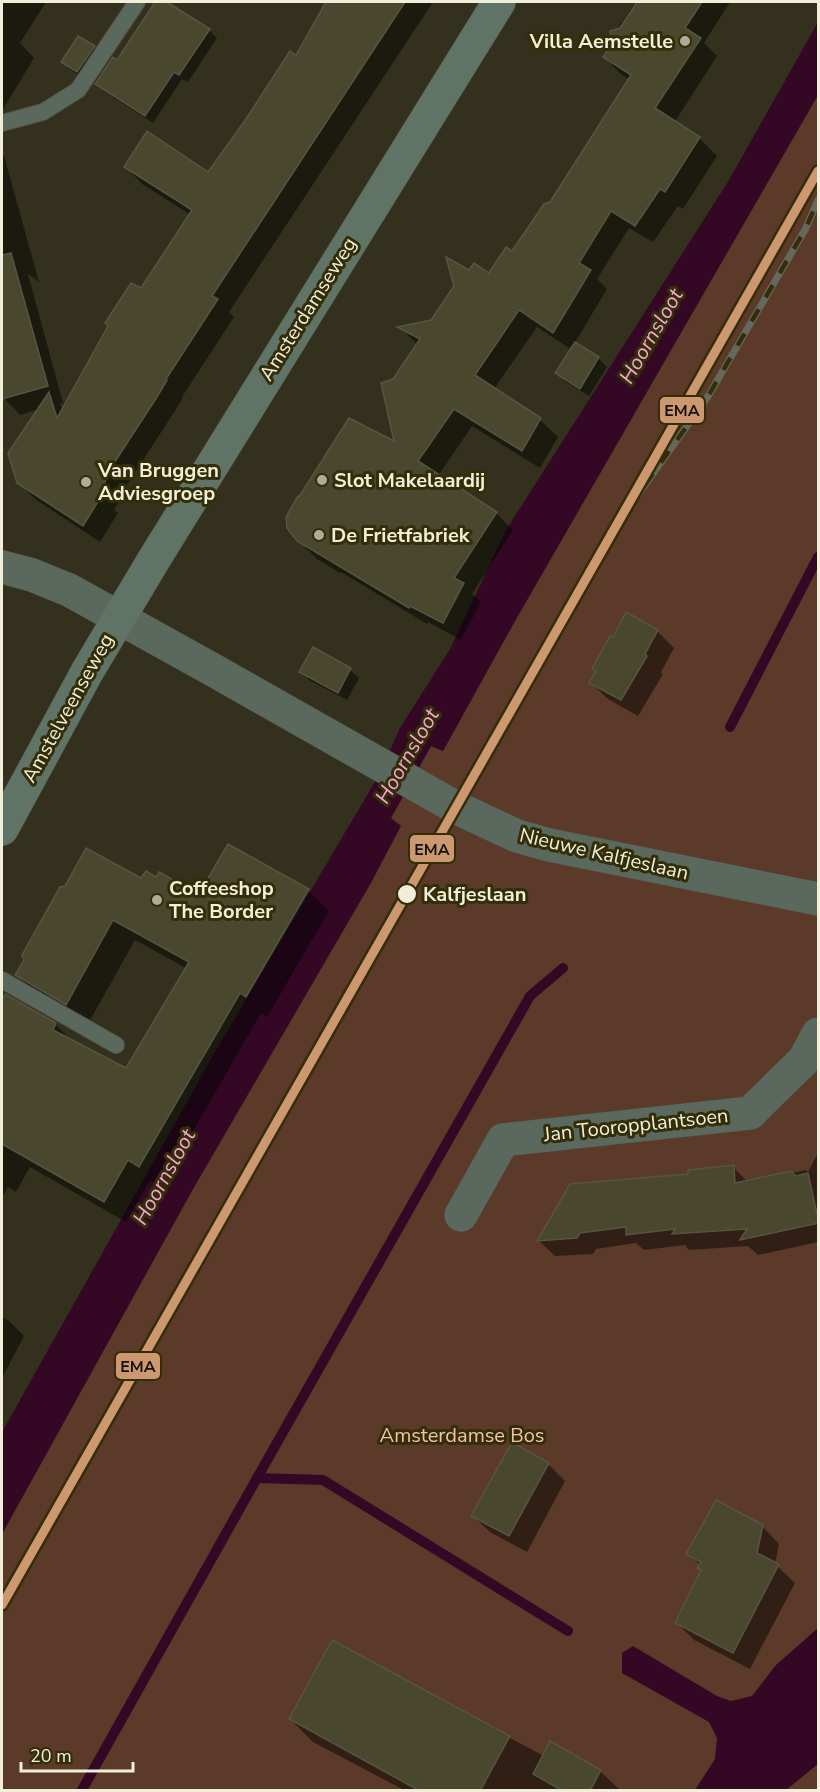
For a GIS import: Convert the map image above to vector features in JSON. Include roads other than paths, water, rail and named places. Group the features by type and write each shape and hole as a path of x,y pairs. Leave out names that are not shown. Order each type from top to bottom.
{"main road":[{"name":"Amsterdamseweg","path":"118,618 499,2"},
{"name":"Amstelveenseweg","path":"2,830 118,618"}],"street":[{"path":"2,567 32,575 69,590 118,618"},
{"name":"Nieuwe Kalfjeslaan","path":"118,618 476,818 517,836 549,845 819,899"},
{"name":"Jan Tooropplantsoen","path":"461,1215 503,1140 750,1113 804,1060 819,1034"}],"lane":[{"path":"2,123 43,112 78,90 137,2"},
{"path":"2,980 116,1046"}],"water":[{"name":"Hoornsloot","path":"818,22 818,95 515,621 443,751 431,746 391,818 401,826 372,881 193,1189 2,1534 2,1432 215,1052 379,775 400,728 450,649 506,530 729,180"},
{"path":"818,1628 818,1764 786,1790 695,1790 715,1759 717,1738 709,1722 622,1673 622,1653 633,1646 717,1696 731,1701 752,1696 776,1665"}],"waterway":[{"path":"730,727 818,557"},
{"path":"257,1478 530,996 563,968"},
{"path":"82,1790 257,1478 323,1480 568,1631"}],"railway":[{"path":"612,531 707,398 806,228 818,200"}],"place":[{"name":"Villa Aemstelle","path":"685,41"},
{"name":"Slot Makelaardij","path":"322,480"},
{"name":"Van Bruggen Adviesgroep","path":"86,482"},
{"name":"De Frietfabriek","path":"319,535"},
{"name":"Kalfjeslaan","path":"407,894"},
{"name":"Coffeeshop The Border","path":"157,900"}],"park label":[{"name":"Amsterdamse Bos","path":"462,1435"}]}
